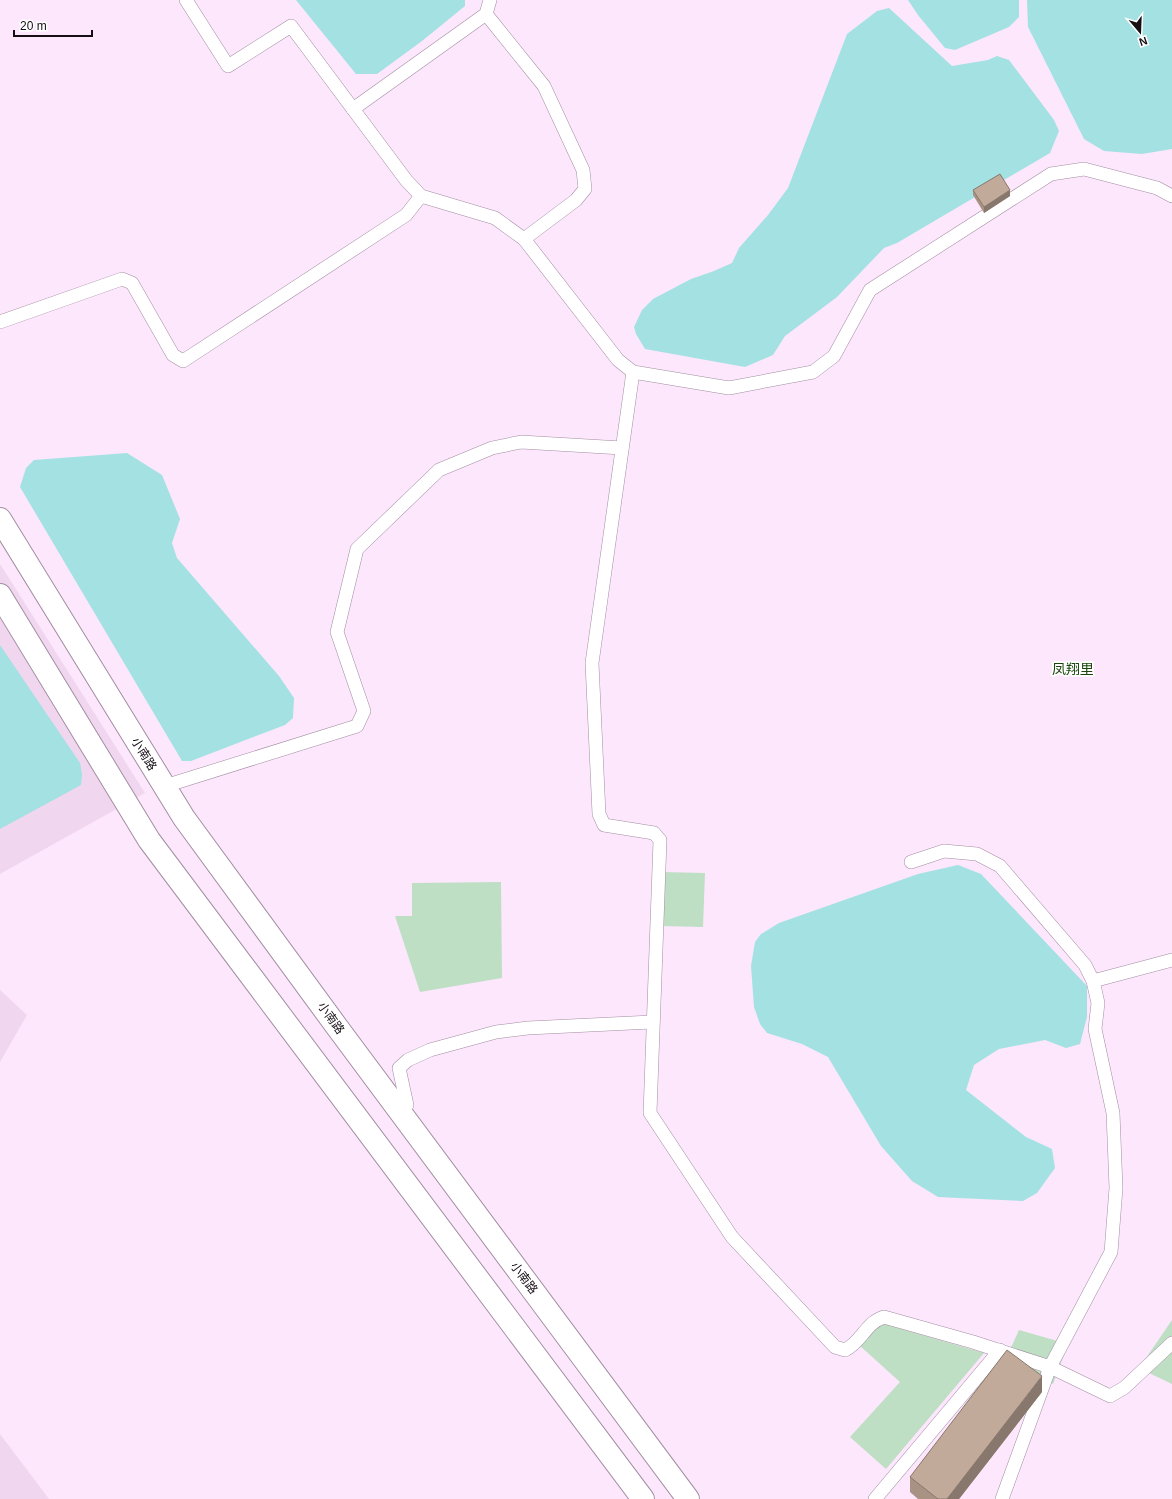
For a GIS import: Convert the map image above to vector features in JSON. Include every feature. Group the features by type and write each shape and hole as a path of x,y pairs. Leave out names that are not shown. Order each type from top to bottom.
{"main road":[{"name":"小南路","path":"0,519 184,818 688,1499"},
{"path":"0,595 149,840 643,1499"}],"lane":[{"path":"186,0 228,66 291,26 406,180 421,196 495,218 524,239 618,360 634,372 729,388 813,372 834,356 870,290 1051,174 1084,169 1157,188 1172,196"},
{"path":"353,109 486,14 490,0"},
{"path":"486,14 544,86 583,170 585,189 576,200 524,239"},
{"path":"0,322 122,279 132,283 173,355 183,361 406,215 421,196"},
{"path":"634,372 592,663 599,814 604,825 654,833 660,840 652,1022 650,1113 732,1238 835,1347 844,1350 853,1347 874,1320 884,1317 1000,1350 1050,1367 1110,1396 1124,1388 1172,1343"},
{"path":"165,786 357,726 364,711 337,632 357,549 439,470 492,448 521,442 622,448"},
{"path":"911,862 944,851 976,854 1000,866 1085,965 1094,981 1098,1003 1095,1029 1113,1113 1116,1188 1111,1252 1050,1367 1002,1499"},
{"path":"1094,981 1172,960"},
{"path":"401,1113 407,1105 399,1068 408,1060 430,1050 496,1032 528,1028 652,1022"},
{"path":"875,1499 1000,1350"}],"shaded area":[{"path":"296,0 465,0 465,6 422,41 377,74 356,74"},
{"path":"908,0 1019,0 1019,17 1009,27 955,50 945,48 918,15"},
{"path":"1027,0 1172,0 1172,149 1142,154 1104,151 1084,139 1028,27"},
{"path":"889,8 952,66 988,60 997,56 1009,60 1054,120 1059,131 1050,153 897,243 884,248 837,297 785,336 773,355 745,367 645,349 636,334 634,327 642,310 653,299 691,279 732,263 739,248 768,215 788,188 847,34 877,11"},
{"path":"127,453 162,475 180,519 172,543 177,558 279,676 294,698 293,718 285,725 191,761 182,761 20,487 26,468 34,460"},
{"path":"0,564 145,793 0,874"},
{"path":"0,645 80,763 82,774 81,785 0,829"},
{"path":"958,865 981,874 1087,986 1087,1017 1080,1044 1066,1048 1045,1040 999,1049 974,1065 966,1090 1026,1137 1052,1149 1055,1168 1037,1193 1023,1201 938,1197 912,1181 881,1146 828,1057 802,1044 767,1033 760,1024 754,1007 751,966 755,942 761,934 779,923 918,874"},
{"path":"661,872 705,873 703,927 660,926"},
{"path":"501,882 502,978 420,992 395,916 412,916 412,883"},
{"path":"0,990 27,1015 0,1062"},
{"path":"1172,1320 1172,1384 1149,1373 1144,1361"},
{"path":"881,1323 984,1353 886,1469 850,1437 900,1382 859,1345"},
{"path":"1019,1330 1068,1344 1053,1384 1007,1356"},
{"path":"0,1434 49,1499 0,1499"}],"building":[{"path":"1000,174 1010,190 984,207 973,190"},
{"path":"1007,1350 1042,1376 947,1499 938,1499 910,1477"}],"district":[{"name":"凤翔里","path":"1073,669"}]}
